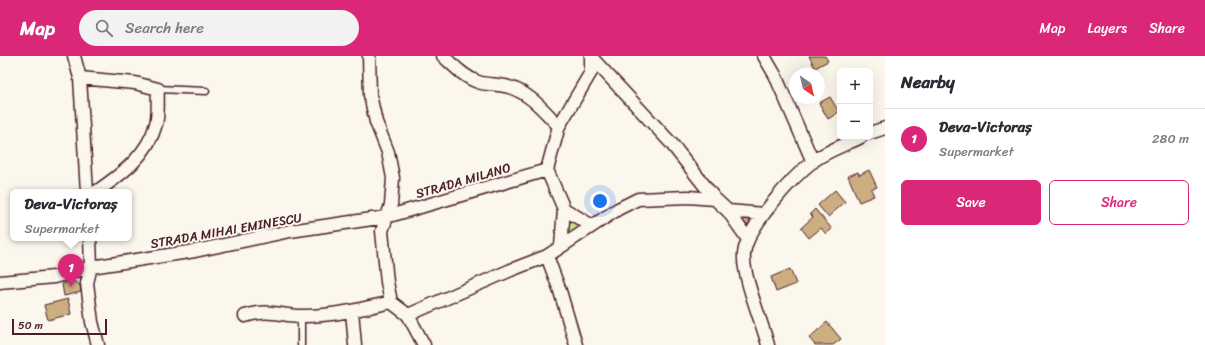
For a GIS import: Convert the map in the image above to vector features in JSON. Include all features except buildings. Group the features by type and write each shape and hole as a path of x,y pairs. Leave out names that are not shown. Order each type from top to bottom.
{"street":[{"path":"74,56 80,78 87,189"},
{"path":"370,56 370,95 376,122 388,152 392,178 391,205 382,231 391,302 408,315 424,345"},
{"path":"443,56 460,71 478,82 503,85 517,90 534,101 559,126"},
{"path":"764,56 775,75 813,162"},
{"path":"561,246 564,209 547,170 559,126 591,72 592,57"},
{"path":"592,57 671,143 716,199 728,210 747,238"},
{"path":"80,78 135,83 158,90 157,122 151,141 142,154 118,177 100,189"},
{"path":"873,132 885,128"},
{"path":"768,345 748,279 744,254 747,238 764,214 813,162 855,140"},
{"name":"STRADA MILANO","path":"386,217 547,170"},
{"path":"408,315 547,256 618,209 638,199 688,197 716,199"},
{"path":"564,209 592,226"},
{"path":"728,210 764,214"},
{"name":"STRADA MIHAI EMINESCU","path":"0,282 54,277 91,267 195,251 290,231 386,217"},
{"path":"90,241 91,267 87,282 92,322 98,345"},
{"path":"547,256 560,290 576,345"},
{"path":"245,316 259,312 301,316 352,311 391,302"},
{"path":"352,311 355,345"}],"lane":[{"path":"158,90 206,91"},
{"path":"301,316 301,345"}],"green space":[{"path":"567,216 584,226 566,238"}],"place":[{"name":"Deva-Victoraș","path":"71,287"}]}
